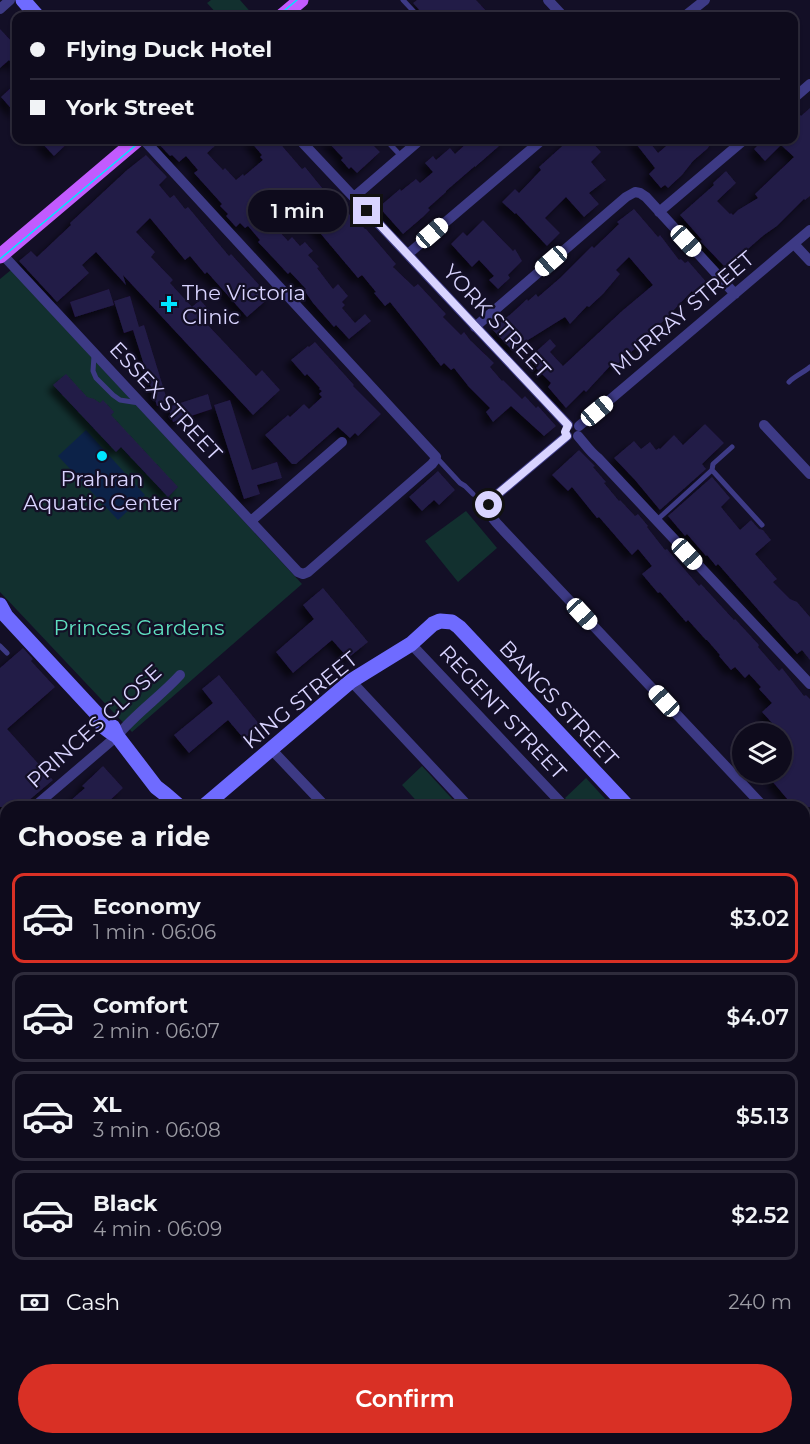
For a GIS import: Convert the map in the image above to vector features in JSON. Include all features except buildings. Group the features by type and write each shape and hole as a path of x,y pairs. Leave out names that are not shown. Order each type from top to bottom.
{"main road":[{"path":"287,12 302,0"},
{"path":"1,255 132,144"}],"street":[{"path":"0,9 10,0"},
{"path":"23,0 34,12"},
{"path":"548,0 559,12"},
{"path":"690,12 705,0"},
{"path":"798,94 810,84"},
{"path":"148,144 436,457"},
{"name":"YORK STREET","path":"304,144 587,446 589,452 598,458 810,684"},
{"path":"354,197 415,144"},
{"path":"408,254 537,144"},
{"path":"659,212 739,144"},
{"path":"476,327 635,192 643,195 735,294"},
{"name":"MURRAY STREET","path":"758,801 503,530 489,512 489,505 493,498 810,230"},
{"path":"794,244 810,261"},
{"name":"ESSEX STREET","path":"1,255 302,574 308,572 432,464 436,457"},
{"path":"764,425 810,474"},
{"path":"251,521 342,442"},
{"path":"2,611 96,713 103,715 156,788 173,801"},
{"name":"KING STREET","path":"210,801 351,681 411,644 433,624 440,621 452,622 459,627"},
{"name":"BANGS STREET","path":"459,627 622,801"},
{"name":"REGENT STREET","path":"411,644 559,801"},
{"name":"PRINCES CLOSE","path":"41,801 117,736 180,675"},
{"path":"351,681 464,801"},
{"path":"271,749 320,801"},
{"path":"156,788 160,801"}],"lane":[{"path":"404,0 414,12"},
{"path":"390,144 401,156"},
{"path":"789,382 810,367"},
{"path":"656,521 712,470 713,464 732,447"},
{"path":"436,457 473,494"},
{"path":"712,470 762,525"},
{"path":"0,646 7,654"}],"green space":[{"path":"211,0 240,0 250,12 215,12 207,3"},
{"name":"Princes Gardens","path":"11,270 302,584 132,732 0,592 0,279"},
{"path":"466,511 497,548 458,582 425,541"},
{"path":"422,766 454,801 417,801 402,785"},
{"path":"586,778 607,801 568,801 565,798"}],"water":[{"path":"86,430 145,495 118,520 58,456"}],"tram line":[{"path":"283,12 297,0"},
{"path":"0,259 137,144"}],"place":[{"name":"The Victoria Clinic","path":"169,304"},
{"name":"Prahran Aquatic Center","path":"102,456"}],"route":[{"path":"367,211 568,425 565,432 567,436 493,498 489,505"}]}
